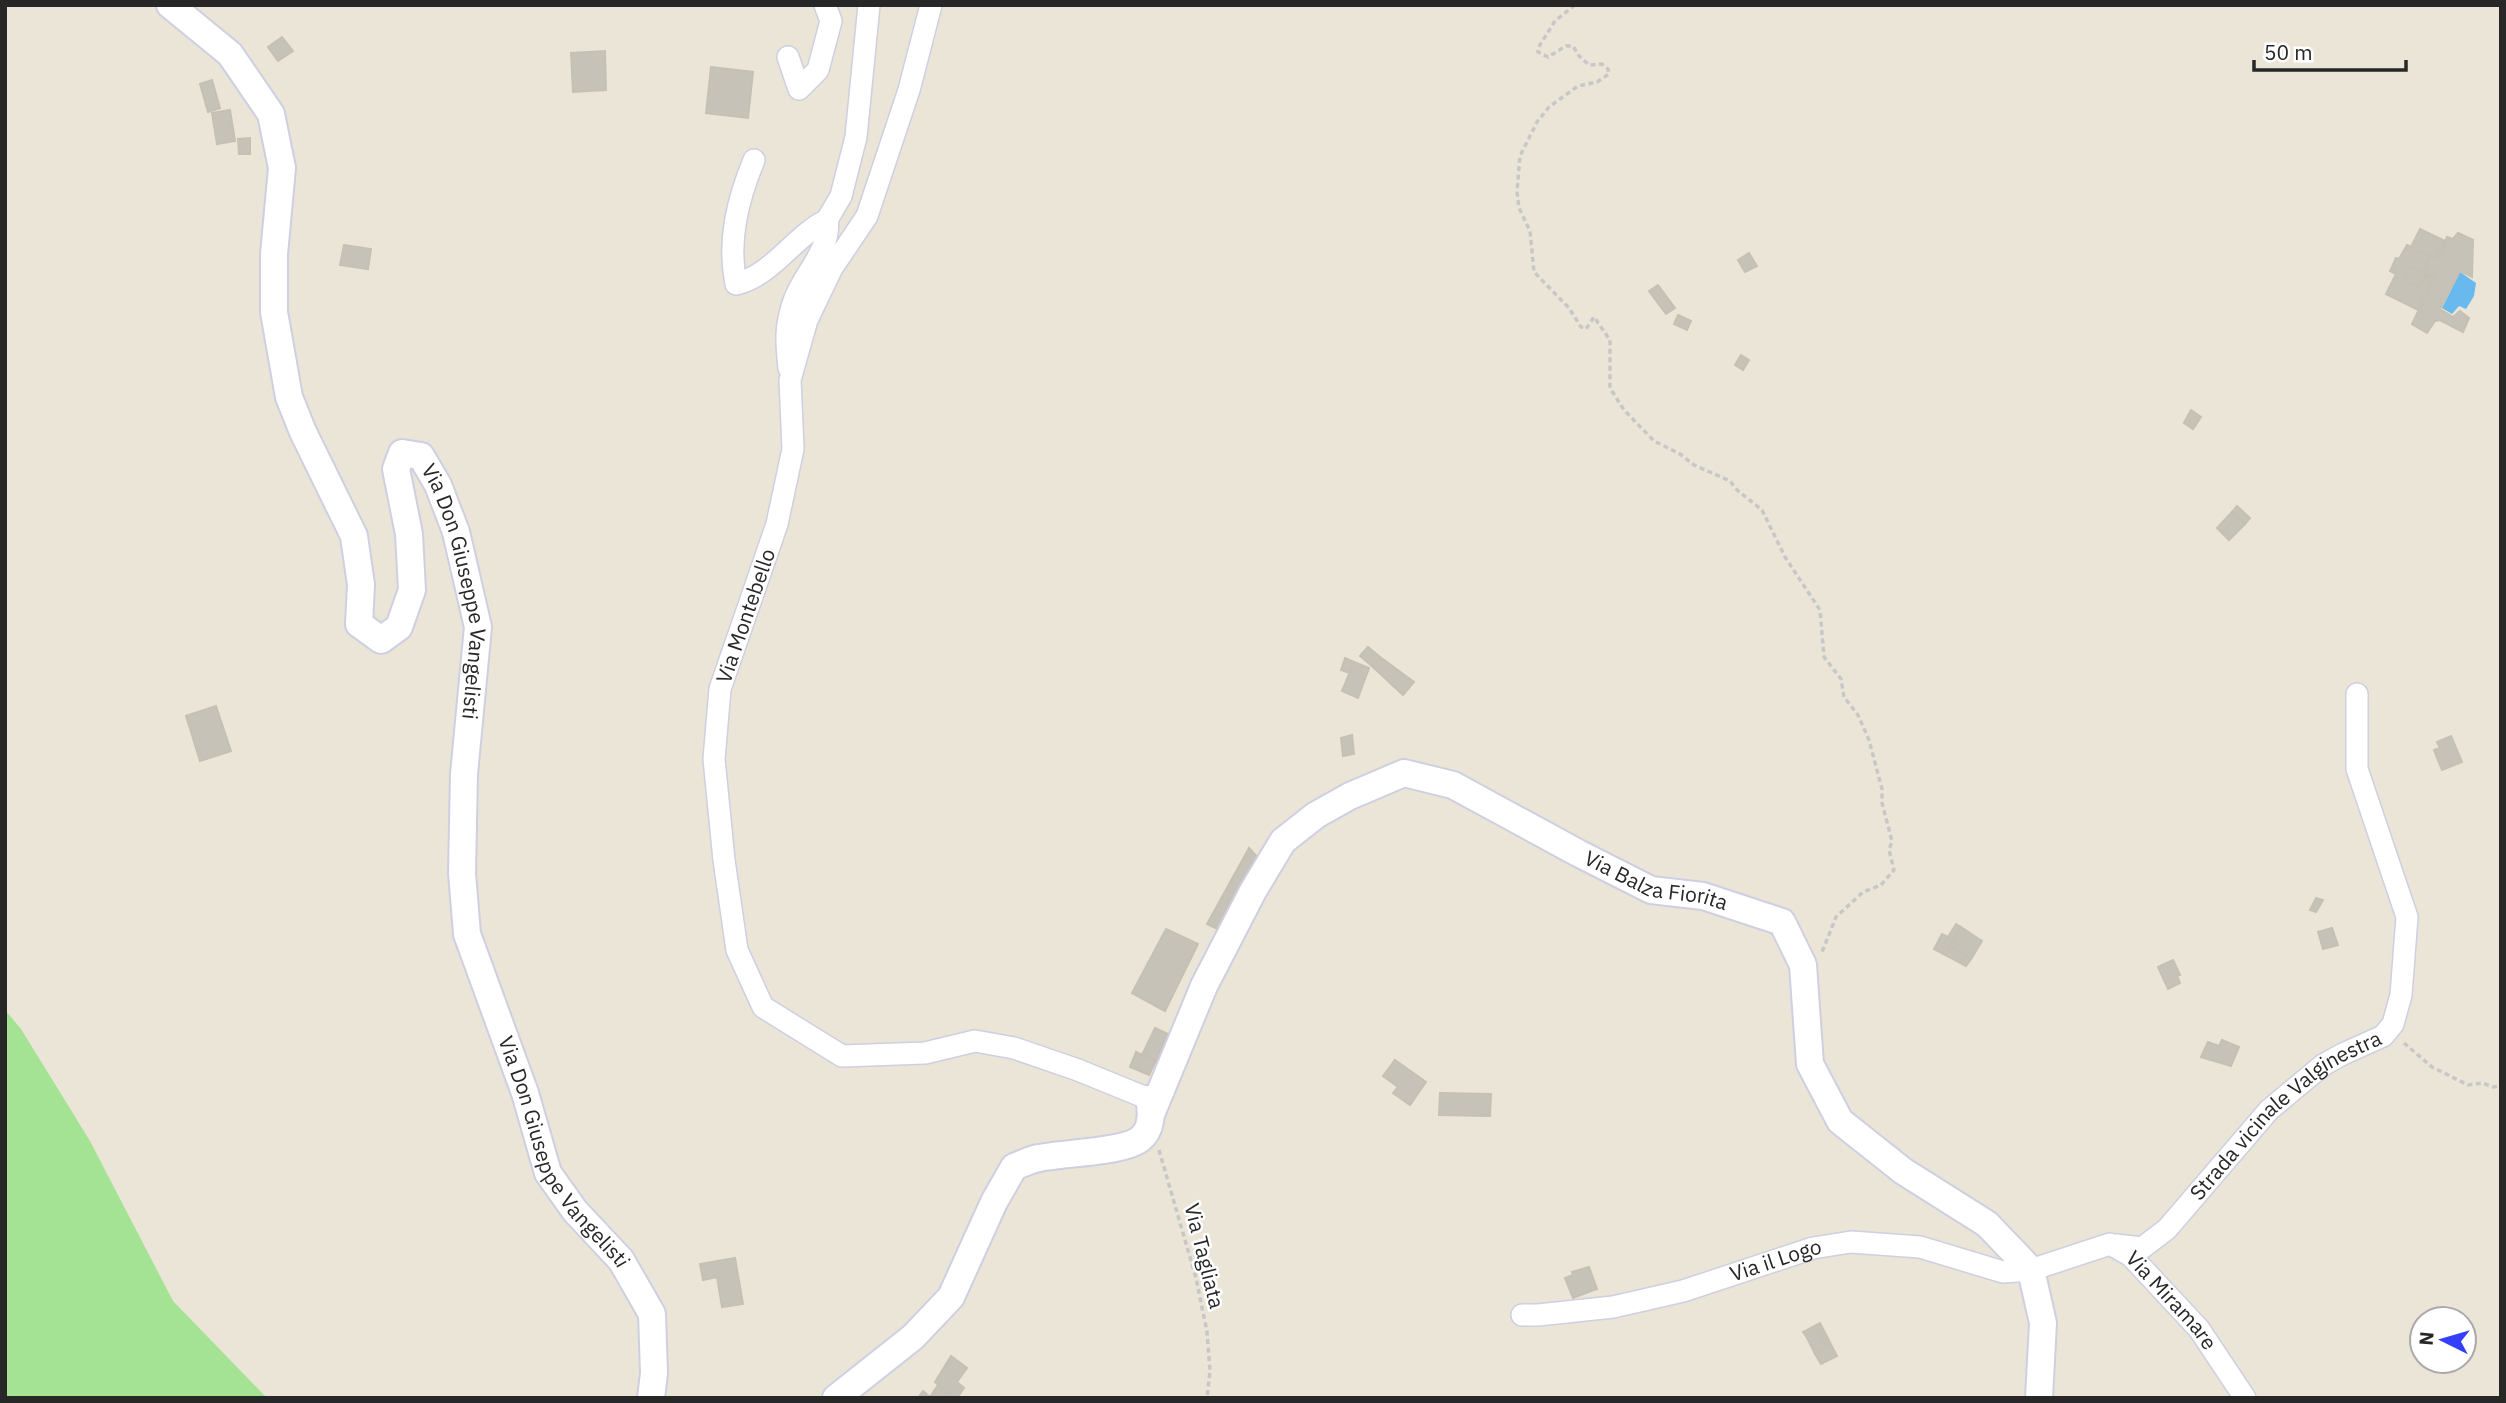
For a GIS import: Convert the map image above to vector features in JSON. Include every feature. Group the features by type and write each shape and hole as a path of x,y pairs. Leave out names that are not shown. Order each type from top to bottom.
{"street":[{"name":"Via Don Giuseppe Vangelisti","path":"170,5 230,54 271,114 282,168 274,254 274,312 289,397 303,432 354,536 361,585 359,624 381,640 399,627 412,590 409,534 396,469 402,453 421,456 438,485 456,532 478,627 464,774 462,873 467,933 525,1093 548,1173 575,1211 621,1260 652,1314 654,1373 651,1398"},
{"path":"788,57 799,89 818,70 831,21 825,5"},
{"path":"754,160 746,179 733,233 732,264 736,284 762,272 810,228 827,220 841,196 856,137 869,5"},
{"name":"Via Montebello","path":"930,5 909,90 867,216 832,268 807,320 790,380 793,449 777,524 720,689 714,759 724,860 737,950 763,1007 842,1056 925,1053 975,1041 1014,1048 1078,1070 1150,1112"},
{"path":"790,380 785,334 795,298 830,233 827,220"},
{"name":"Strada vicinale Valginestra","path":"2110,1244 2142,1248 2167,1229 2269,1111 2323,1065 2388,1032 2401,995 2407,917 2357,769 2357,694"},
{"name":"Via Balza Fiorita","path":"1150,1112 1204,985 1253,891 1283,841 1317,815 1350,796 1404,773 1453,785 1651,890 1703,896 1782,922 1803,965 1810,1064 1840,1121 1902,1171 1987,1224 2031,1270"},
{"path":"836,1398 912,1337 951,1297 994,1202 1014,1167 1037,1158 1125,1146 1141,1139 1150,1112"},
{"name":"Via il Logo","path":"1522,1315 1614,1307 1683,1291 1813,1248 1851,1242 1920,1247 2003,1272 2031,1270"},
{"name":"Via Miramare","path":"2031,1270 2110,1244 2131,1256 2199,1329 2245,1398"},
{"path":"2031,1270 2043,1323 2039,1398"}],"path":[{"path":"1576,5 1555,21 1538,52 1548,57 1566,46 1573,46 1579,57 1589,65 1602,64 1609,74 1598,82 1578,86 1549,107 1520,156 1517,192 1519,208 1530,231 1535,272 1569,308 1581,327 1589,327 1594,317 1610,340 1610,388 1624,410 1654,441 1680,454 1694,465 1730,481 1762,510 1785,558 1820,610 1824,657 1841,678 1844,697 1858,715 1869,740 1892,841 1889,850 1894,870 1881,885 1863,892 1836,917 1821,955"},
{"path":"2388,1032 2432,1067 2468,1085 2482,1083 2493,1087 2501,1086"},
{"name":"Via Tagliata","path":"1150,1112 1196,1278 1209,1346 1207,1398"}],"green space":[{"path":"5,1010 21,1029 90,1141 173,1301 267,1398 5,1398"}],"water":[{"path":"2460,272 2476,283 2474,296 2466,309 2459,306 2452,314 2442,308"}],"building":[{"path":"282,37 293,51 278,61 268,47"},
{"path":"605,51 606,90 573,92 571,53"},
{"path":"711,67 753,72 748,118 706,113"},
{"path":"212,80 220,108 208,112 200,84"},
{"path":"230,110 235,141 217,144 212,113"},
{"path":"250,138 250,154 239,154 238,139"},
{"path":"2420,229 2445,241 2436,259 2411,247"},
{"path":"2458,233 2473,240 2472,277 2460,271 2440,309 2453,317 2460,311 2469,318 2463,332 2440,320 2435,321 2427,333 2412,324 2434,278 2422,272 2430,256 2436,259 2447,237 2453,239"},
{"path":"344,245 371,249 368,269 340,265"},
{"path":"2407,245 2430,256 2422,272 2412,267 2405,281 2420,288 2427,275 2434,278 2418,310 2386,294 2396,274 2390,271"},
{"path":"1749,253 1757,266 1745,272 1738,260"},
{"path":"2412,267 2427,275 2420,288 2405,281"},
{"path":"1658,285 1675,308 1666,314 1649,291"},
{"path":"1678,315 1691,321 1687,330 1674,324"},
{"path":"1741,355 1749,360 1743,370 1735,365"},
{"path":"2191,410 2201,417 2193,429 2184,423"},
{"path":"2237,506 2250,518 2245,524 2232,512"},
{"path":"2232,512 2237,517 2222,533 2217,528"},
{"path":"2237,517 2245,524 2229,540 2222,533"},
{"path":"1368,647 1380,657 1373,667 1360,656"},
{"path":"1380,657 1414,682 1403,695 1373,667"},
{"path":"1345,658 1354,662 1350,673 1341,670"},
{"path":"1354,662 1369,668 1358,698 1342,691"},
{"path":"216,706 231,751 200,761 186,716"},
{"path":"1352,735 1354,754 1343,756 1341,738"},
{"path":"2451,736 2462,762 2442,770 2434,750 2440,748 2437,742"},
{"path":"1249,848 1259,859 1226,933 1207,924"},
{"path":"2316,898 2323,900 2316,912 2310,910"},
{"path":"1956,924 1961,927 1950,946 1971,959 1966,966 1934,949 1942,934 1948,937"},
{"path":"1961,927 1982,941 1971,959 1950,946"},
{"path":"2332,928 2338,945 2323,949 2318,932"},
{"path":"1166,929 1198,944 1165,1011 1132,993"},
{"path":"2173,960 2180,975 2177,976 2180,983 2168,989 2158,967"},
{"path":"1155,1028 1168,1034 1156,1061 1142,1055"},
{"path":"2222,1040 2239,1047 2231,1066 2201,1057 2208,1042 2219,1046"},
{"path":"1136,1052 1156,1061 1149,1075 1130,1067"},
{"path":"1395,1060 1426,1082 1410,1105 1393,1093 1398,1087 1383,1076"},
{"path":"1440,1093 1491,1094 1490,1116 1439,1115"},
{"path":"735,1258 743,1304 722,1307 717,1277 703,1280 700,1264"},
{"path":"1589,1267 1597,1289 1573,1298 1565,1278 1573,1275 1572,1272"},
{"path":"1820,1323 1837,1356 1821,1364 1815,1354 1828,1347 1818,1329 1806,1336 1803,1332"},
{"path":"1818,1329 1828,1347 1815,1354 1806,1336"},
{"path":"951,1356 967,1368 957,1382 964,1388 957,1398 953,1398 935,1382"},
{"path":"938,1385 953,1398 918,1398 923,1391 930,1397"}]}
